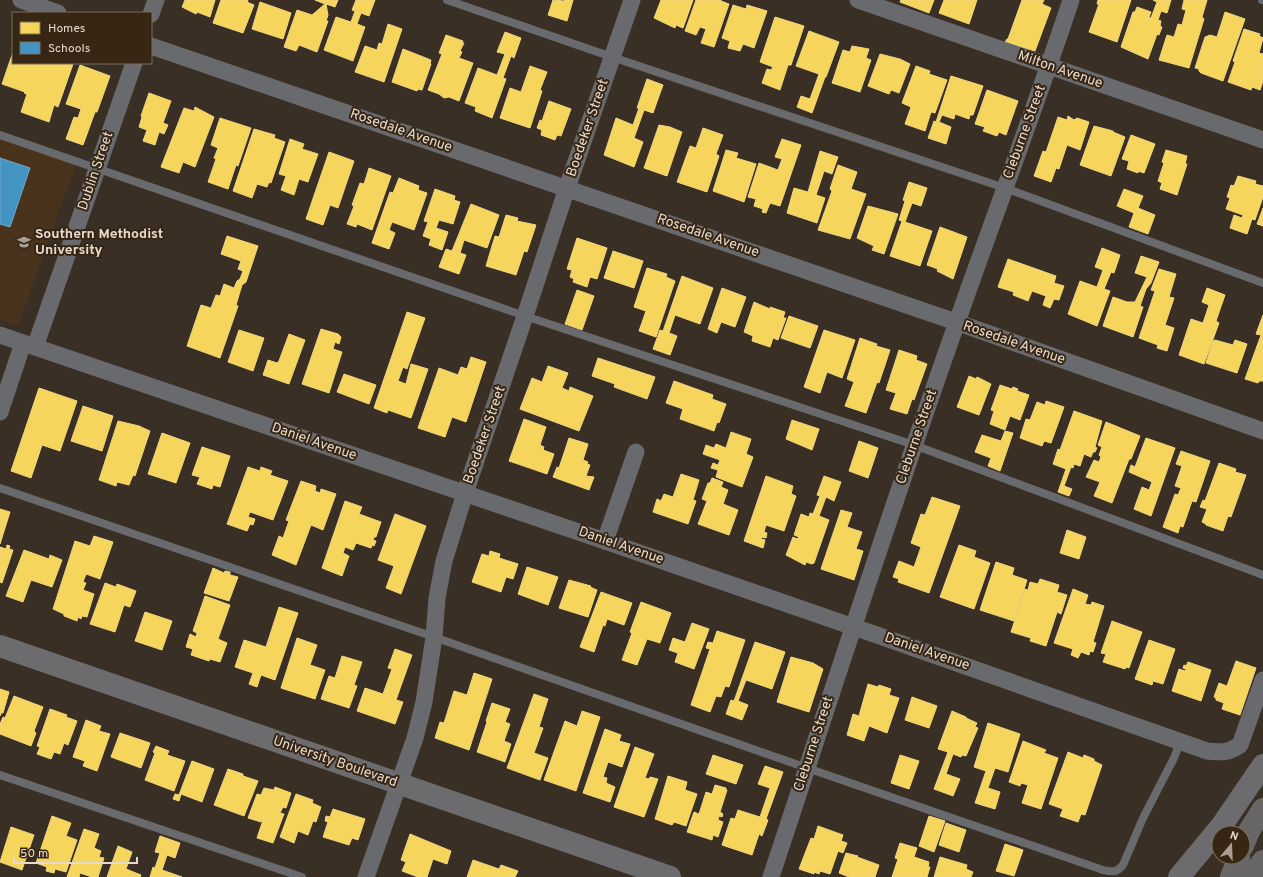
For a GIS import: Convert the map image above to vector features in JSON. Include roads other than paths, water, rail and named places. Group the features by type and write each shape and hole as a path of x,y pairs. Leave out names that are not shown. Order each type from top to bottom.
{"highway":[{"path":"1251,827 1263,809"},
{"path":"1250,877 1263,861"},
{"path":"1231,877 1236,865"}],"street":[{"path":"21,0 55,12"},
{"path":"152,12 156,0"},
{"name":"Boedeker Street","path":"366,877 415,738 424,702 434,637 437,598 444,561 465,493 567,188 632,0"},
{"name":"Milton Avenue","path":"858,0 1263,140"},
{"name":"Cleburne Street","path":"770,877 956,322 1049,67 1071,0"},
{"name":"Rosedale Avenue","path":"152,46 956,322 1263,431"},
{"name":"Dublin Street","path":"0,412 29,345 97,168 134,64"},
{"name":"Daniel Avenue","path":"0,334 605,540 1207,751 1224,752 1232,750 1240,744 1263,680"},
{"path":"605,540 636,452"},
{"name":"University Boulevard","path":"0,646 670,877"},
{"path":"1179,877 1222,825 1263,765"}],"lane":[{"path":"447,0 612,57 1005,188 1263,283"},
{"path":"0,135 525,316 914,445 1263,575"},
{"path":"0,488 1111,872 1118,870 1123,865 1143,818 1174,758 1180,742"},
{"path":"0,775 302,877"}],"place":[{"name":"Southern Methodist University","path":"24,242"}]}
